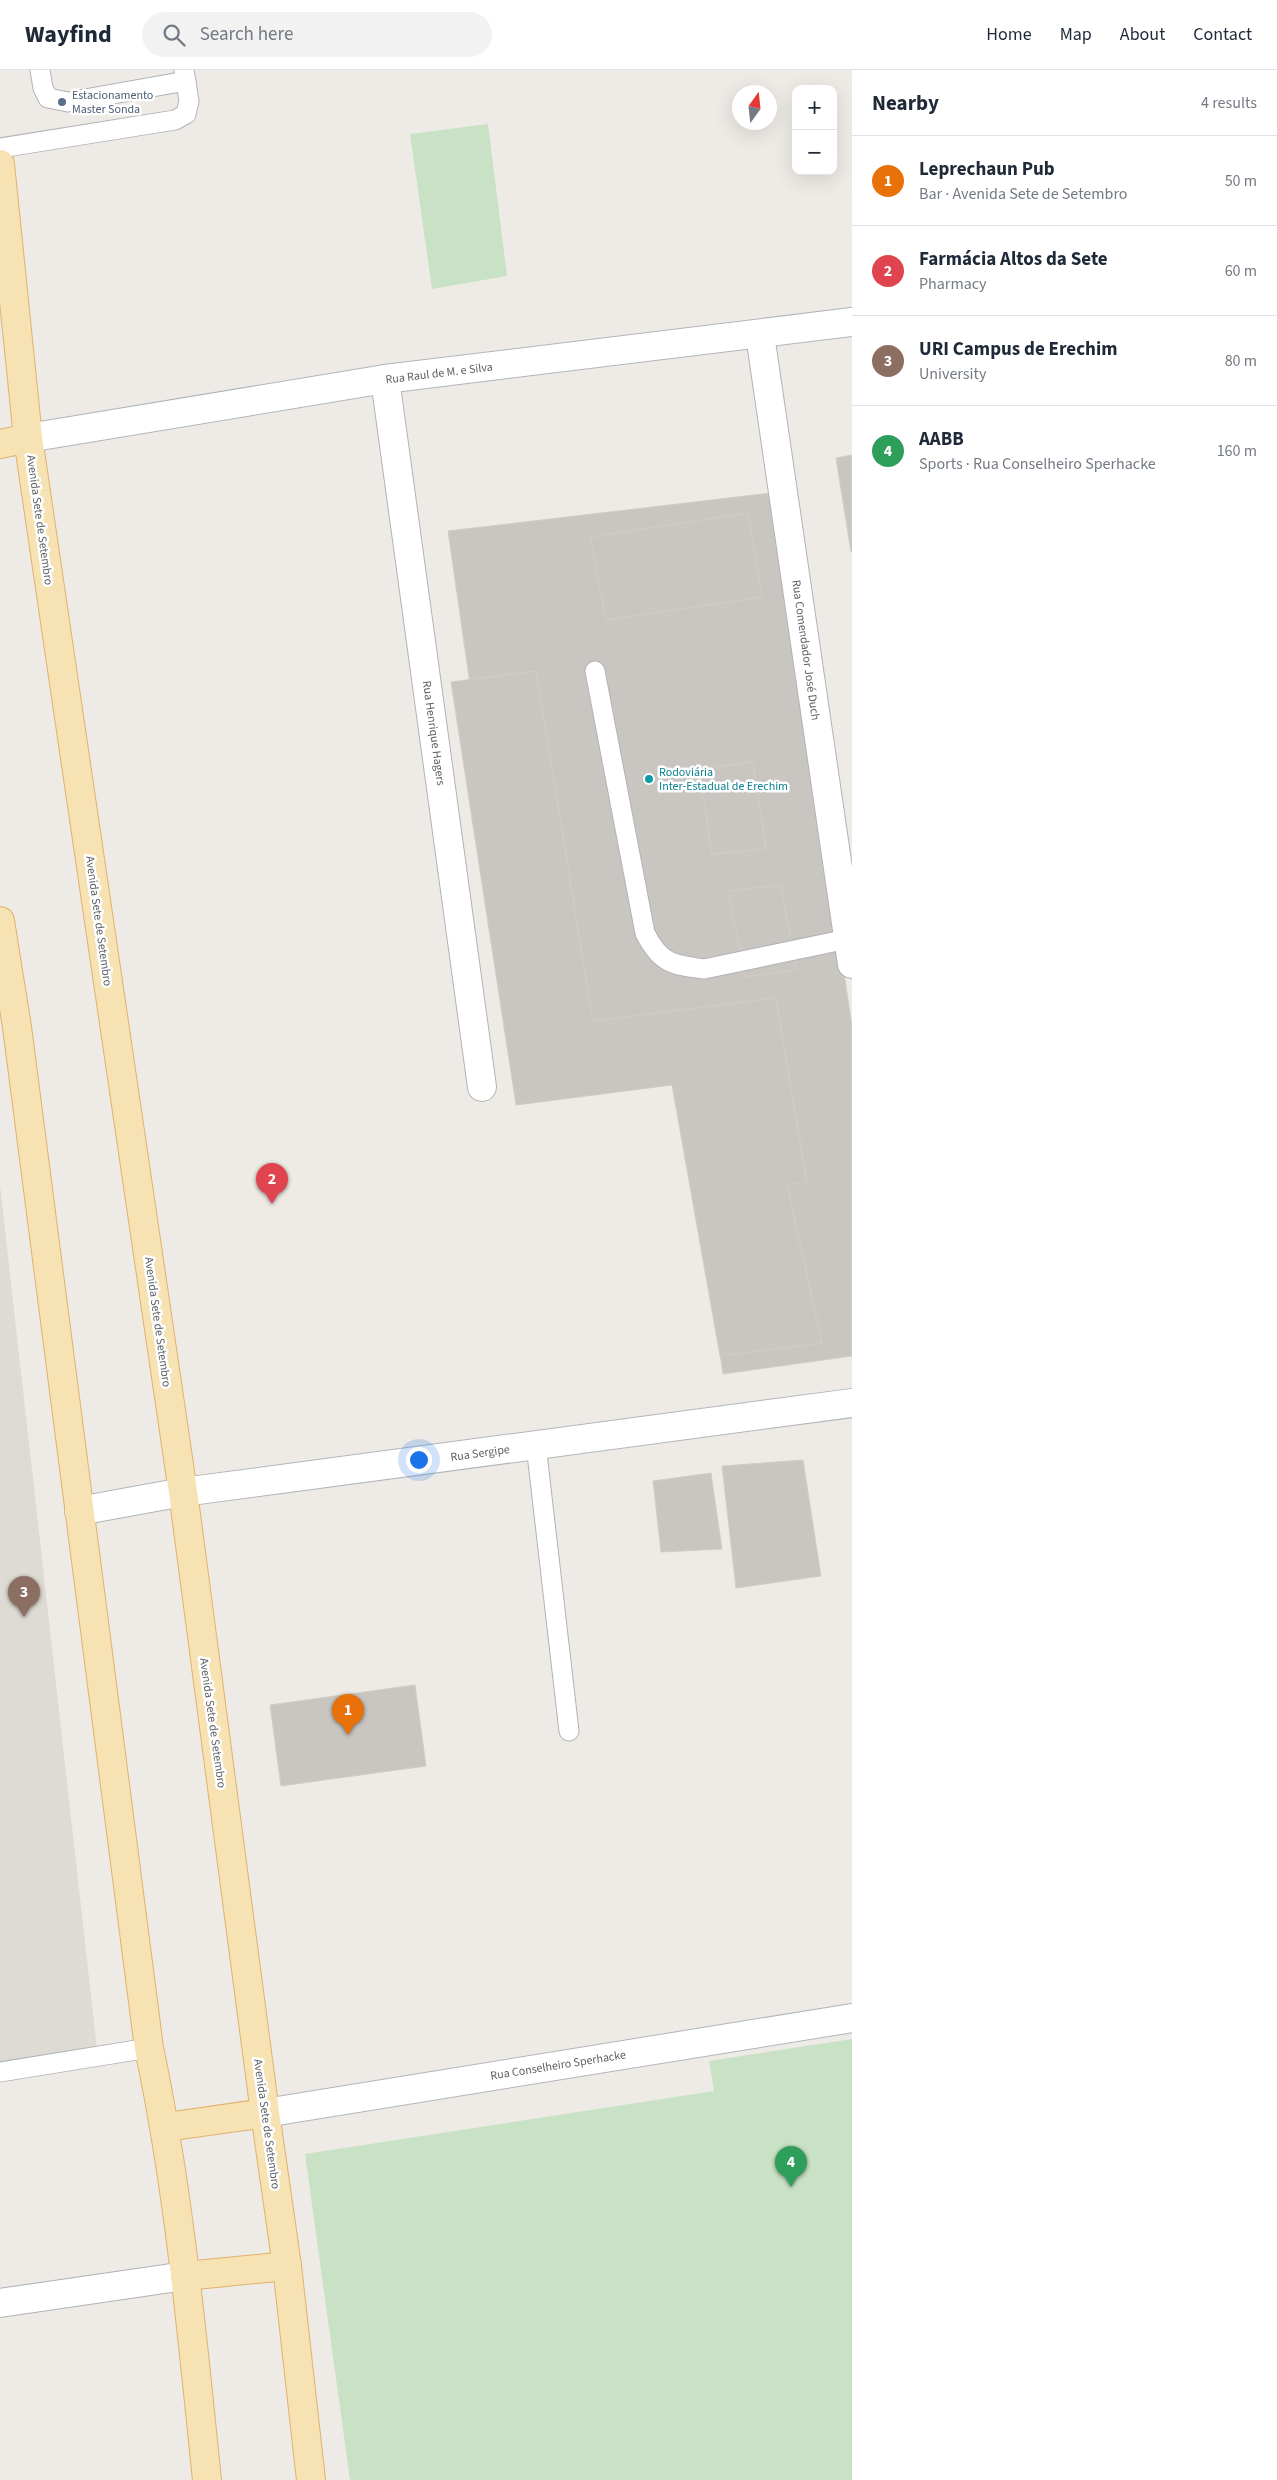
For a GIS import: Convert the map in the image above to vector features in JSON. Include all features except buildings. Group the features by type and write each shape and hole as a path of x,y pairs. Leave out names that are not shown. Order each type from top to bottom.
{"main road":[{"name":"Avenida Sete de Setembro","path":"0,164 28,438 183,1492 264,2113 287,2266 311,2480"},
{"path":"0,444 28,438"},
{"path":"0,920 9,1028 90,1578 149,2048 166,2127 186,2276 207,2480"},
{"path":"166,2127 264,2113"},
{"path":"186,2276 287,2266"}],"street":[{"name":"Rua Raul de M. e Silva","path":"28,438 385,379 760,335 852,322"},
{"name":"Rua Comendador José Duch","path":"760,335 851,947"},
{"name":"Rua Henrique Hagers","path":"385,379 482,1087"},
{"name":"Rua Sergipe","path":"79,1511 183,1492 852,1403"},
{"name":"Rua Conselheiro Sperhacke","path":"264,2113 852,2018"},
{"path":"0,2303 186,2276"}],"lane":[{"path":"0,148 175,120 186,114 190,101 185,75 68,102 48,98 43,88 40,70"},
{"path":"595,671 645,933 655,953 679,966 704,969 851,947"},
{"path":"536,1445 569,1731"},
{"path":"0,2072 149,2048"}],"shaded area":[{"path":"0,1185 97,2049 0,2065"}],"green space":[{"path":"488,124 507,276 432,289 410,134"},
{"path":"852,2039 852,2480 350,2480 305,2154 714,2091 709,2061"}],"place":[{"name":"Estacionamento Master Sonda","path":"62,102"},
{"name":"Rodoviária Inter-Estadual de Erechim","path":"649,779"},
{"name":"Farmácia Altos da Sete","path":"272,1204"},
{"name":"URI Campus de Erechim","path":"24,1617"},
{"name":"Leprechaun Pub","path":"348,1735"},
{"name":"AABB","path":"791,2187"}]}
